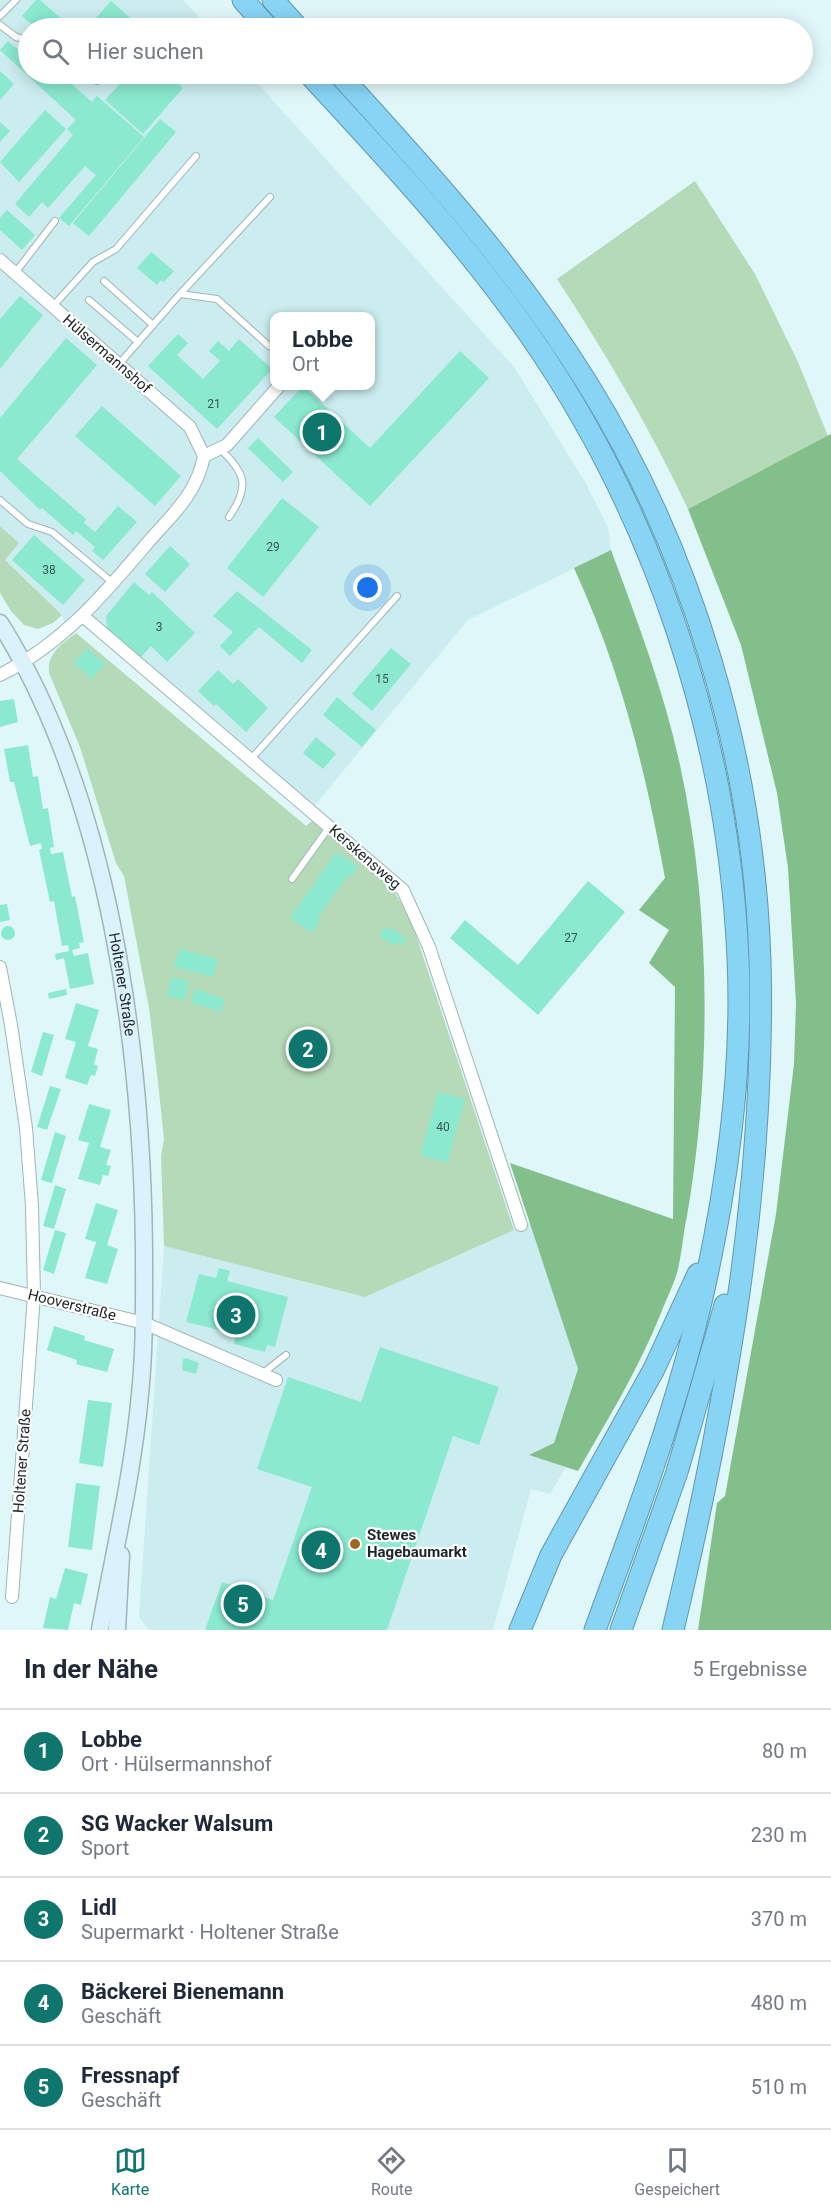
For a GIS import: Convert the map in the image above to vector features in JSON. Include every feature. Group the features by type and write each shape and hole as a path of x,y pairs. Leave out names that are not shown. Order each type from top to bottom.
{"highway":[{"path":"243,0 259,18"},
{"path":"273,0 289,18"},
{"path":"318,84 409,182 445,225 530,335 570,398 616,484 656,572 690,669 713,759 726,832 738,959 738,1023 734,1101 715,1235 680,1378 654,1463 595,1630"},
{"path":"348,84 426,169 511,271 590,387 638,476 676,560 711,664 734,757 748,829 757,905 760,1025 758,1103 735,1323 705,1486 674,1630"},
{"path":"621,1630 677,1472 704,1386 737,1255 750,1182"},
{"path":"520,1630 551,1555 654,1369 715,1235"}],"street":[{"name":"Hülsermannshof","path":"0,260 190,427 204,456"},
{"path":"0,675 25,662 84,616 195,488 204,456 227,445 275,390"},
{"name":"Kerskensweg","path":"84,616 403,890 417,918 521,1225"},
{"name":"Holtener Straße","path":"0,623 25,662 66,758 85,815 123,988 143,1170 144,1323 140,1395 120,1536 100,1630"},
{"name":"Holtener Straße","path":"0,967 12,1025 26,1128 34,1295 12,1597"},
{"name":"Hooverstraße","path":"0,1288 144,1323"},
{"path":"144,1323 276,1380"},
{"name":"Holtener Straße","path":"118,1629 121,1578 120,1536"}],"lane":[{"path":"0,16 16,0"},
{"path":"0,24 18,36"},
{"path":"53,306 93,262 116,249 196,156"},
{"path":"119,364 270,197"},
{"path":"15,273 55,222"},
{"path":"104,281 153,325"},
{"path":"180,294 217,299 269,346"},
{"path":"89,300 138,342"},
{"path":"219,449 237,464 244,484 239,503 229,516"},
{"path":"0,500 28,524 52,532 113,583"},
{"path":"250,760 397,596"},
{"path":"292,879 330,826"},
{"path":"262,1374 286,1355"}],"shaded area":[{"path":"0,0 183,0 200,18 18,18 18,84 258,84 514,367 585,482 608,527 611,550 468,620 311,810 84,626 65,625 62,615 4,559 19,543 0,526"},
{"path":"530,1222 578,1369 554,1443 530,1455 566,1467 550,1494 531,1489 493,1630 149,1630 139,1617 164,1246 365,1297"}],"green space":[{"path":"695,181 755,274 798,362 828,436 688,509 627,392 557,279"},
{"path":"831,434 831,1630 698,1630 717,1503 725,1496 776,1214 794,1064 796,1003 788,868 777,793 741,645 688,509"},
{"path":"0,526 19,543 5,560 62,615 53,623 38,629 24,625 11,611 0,593"},
{"path":"611,550 649,656 674,737 680,765 698,875 702,932 704,1048 695,1161 677,1273 643,1354 578,1471 529,1455 554,1443 578,1369 510,1163 673,1219 675,987 649,963 669,930 639,910 665,878 630,720 591,606 574,568"},
{"path":"76,633 306,826 312,821 391,887 410,917 514,1230 365,1297 164,1246 161,1156 164,1139 158,1082 149,1008 124,876 116,863 80,747 49,673 50,660 53,655"}],"building":[{"path":"36,0 40,0 61,18 24,18 22,16"},
{"path":"111,1 131,18 96,18"},
{"path":"8,41 18,50 18,67 0,50"},
{"path":"0,71 14,84 0,100"},
{"path":"37,84 71,84 92,102 97,96 144,137 69,226 59,218 96,175 85,166 48,208 42,202 29,217 15,204 73,135 67,129 76,120"},
{"path":"120,84 178,84 183,88 143,134 105,100"},
{"path":"45,110 66,129 19,182 0,162"},
{"path":"160,119 176,132 89,236 73,223"},
{"path":"0,122 10,131 0,142"},
{"path":"7,210 35,235 22,250 0,230 0,218"},
{"path":"151,252 174,271 164,282 161,280 157,285 137,268"},
{"path":"20,296 43,315 0,369 0,319"},
{"path":"178,334 188,343 177,355 203,379 220,361 209,351 218,341 229,351 239,339 270,367 270,371 217,429 148,366"},
{"path":"66,338 97,365 17,459 86,519 84,523 95,532 118,506 137,522 103,560 92,551 95,547 76,531 73,535 42,508 40,510 0,471 0,418"},
{"path":"460,351 489,378 370,506 274,417 299,390 307,390 370,448"},
{"path":"102,406 181,476 155,506 75,436"},
{"path":"258,438 293,472 283,482 248,448"},
{"path":"282,498 319,527 263,597 227,568"},
{"path":"34,535 85,580 63,605 12,560"},
{"path":"170,546 190,564 165,592 145,574"},
{"path":"134,582 149,595 152,592 195,633 167,662 151,646 141,657 107,629 106,616"},
{"path":"237,591 312,650 302,663 259,627 230,656 220,646 233,632 213,616"},
{"path":"87,648 105,664 92,679 74,663"},
{"path":"391,648 411,664 372,711 352,694"},
{"path":"218,670 233,684 238,679 268,708 246,732 216,704 214,706 198,691"},
{"path":"337,697 376,730 362,747 323,715"},
{"path":"14,699 18,722 0,727 0,701"},
{"path":"316,737 336,754 323,769 303,753"},
{"path":"28,745 33,777 38,776 43,809 48,808 54,847 50,848 51,854 63,852 72,897 75,896 84,942 79,943 80,948 72,950 74,956 88,953 94,984 70,989 64,958 56,960 55,954 69,951 68,945 62,946 54,901 50,902 39,850 42,849 41,843 30,846 14,782 10,782 4,749"},
{"path":"336,852 358,866 351,877 348,875 317,919 320,921 312,933 290,918"},
{"path":"588,881 625,912 538,1015 450,938 465,920 518,965"},
{"path":"7,904 10,920 0,922 0,905"},
{"path":"8,926 13,928 15,933 13,938 8,940 3,938 1,933 3,928"},
{"path":"385,927 391,931 393,928 400,934 400,938 402,935 406,938 404,946 398,941 394,946 379,935"},
{"path":"179,949 218,959 213,977 174,967"},
{"path":"172,977 189,981 184,1000 167,996"},
{"path":"66,989 67,995 49,999 48,993"},
{"path":"195,989 225,999 221,1012 191,1002"},
{"path":"76,1003 99,1010 88,1046 98,1049 94,1064 98,1066 95,1076 91,1075 87,1085 65,1078 76,1042 65,1039"},
{"path":"43,1032 54,1035 42,1076 31,1072"},
{"path":"50,1086 61,1089 47,1130 37,1127"},
{"path":"438,1092 465,1099 447,1163 420,1155"},
{"path":"89,1104 111,1110 100,1147 111,1150 106,1165 111,1166 108,1176 103,1175 100,1185 78,1179 89,1143 78,1140"},
{"path":"55,1132 66,1136 52,1183 41,1180"},
{"path":"55,1185 66,1189 54,1229 43,1226"},
{"path":"96,1203 118,1210 107,1245 118,1249 107,1284 85,1278 96,1242 85,1239"},
{"path":"55,1230 66,1233 54,1274 43,1270"},
{"path":"219,1268 230,1271 227,1281 288,1297 275,1347 267,1345 265,1352 234,1344 236,1334 186,1322 199,1274 216,1278"},
{"path":"54,1326 85,1336 84,1340 114,1349 107,1372 76,1364 77,1360 47,1350"},
{"name":"Stewes Hagebaumarkt","path":"380,1347 499,1387 479,1445 453,1436 387,1630 205,1630 222,1582 273,1600 312,1487 257,1469 288,1377 361,1402"},
{"path":"183,1359 199,1363 196,1374 182,1370"},
{"path":"88,1400 112,1403 103,1467 79,1463"},
{"path":"76,1483 100,1486 92,1550 68,1547"},
{"path":"65,1568 88,1574 81,1605 74,1603 68,1630 43,1628 50,1597 56,1599"}],"place":[{"name":"Lobbe","path":"322,432"},
{"name":"SG Wacker Walsum","path":"308,1049"},
{"name":"Lidl","path":"236,1315"},
{"name":"Stewes Hagebaumarkt","path":"355,1544"},
{"name":"Bäckerei Bienemann","path":"321,1550"},
{"name":"Fressnapf","path":"243,1604"}]}
